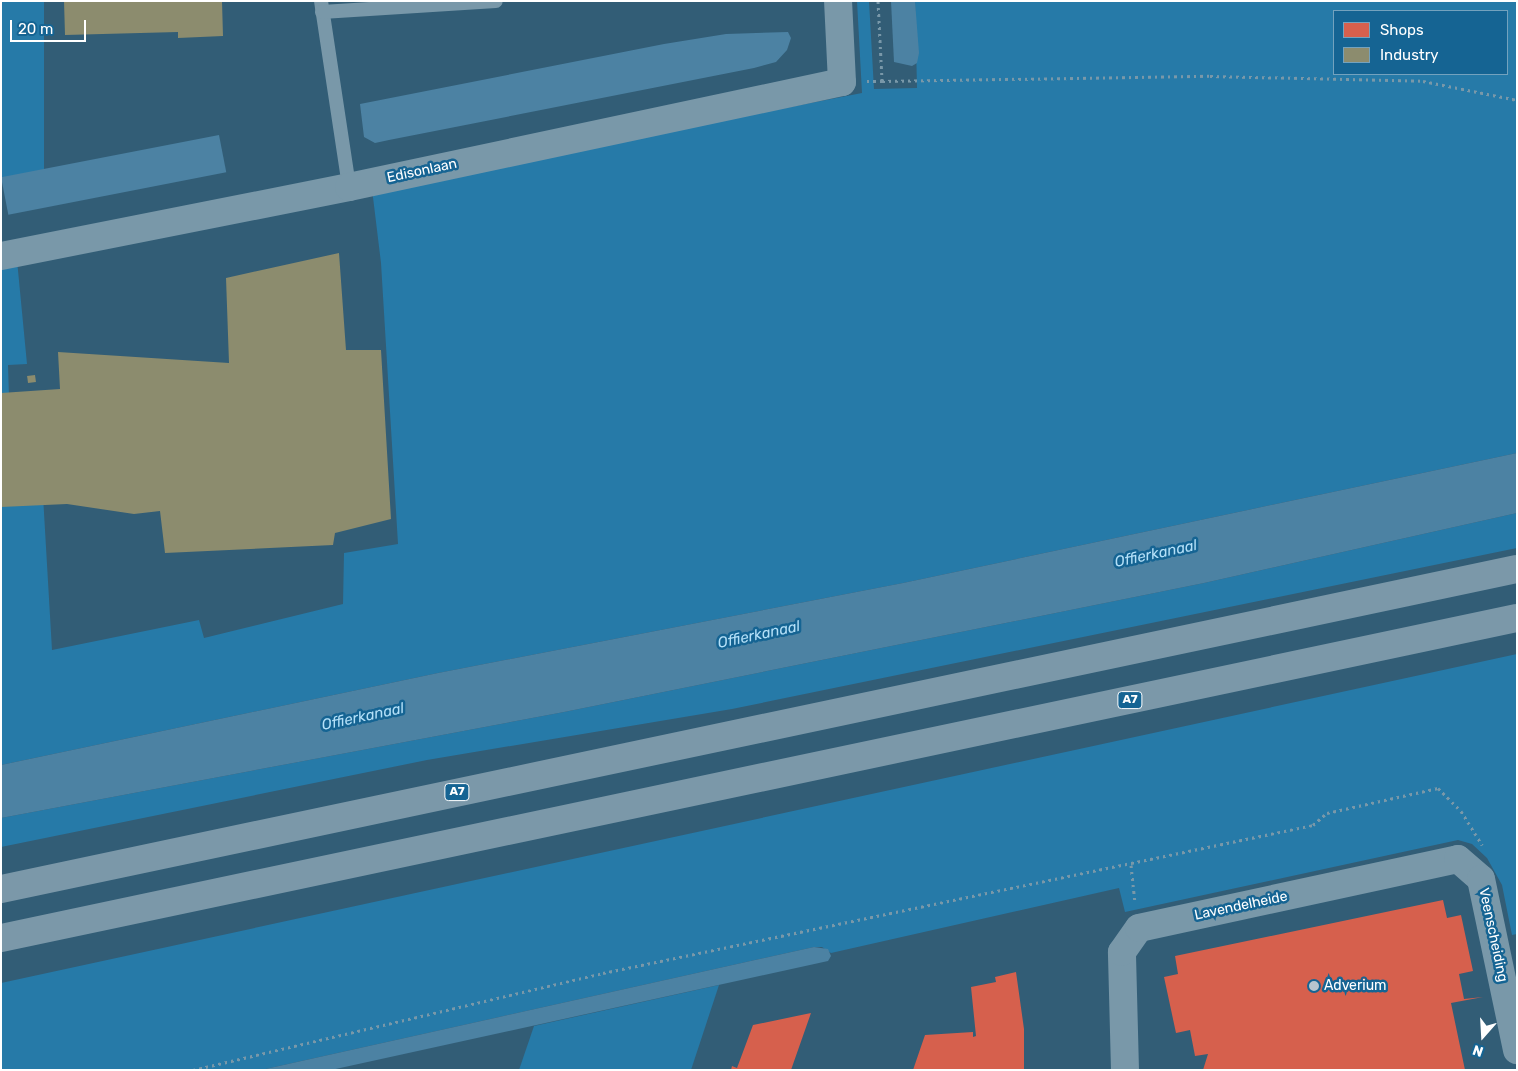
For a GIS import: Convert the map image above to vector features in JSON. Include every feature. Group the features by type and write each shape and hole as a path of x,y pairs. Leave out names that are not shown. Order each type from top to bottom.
{"highway":[{"name":"A7","path":"1,889 1517,569"},
{"name":"A7","path":"1,938 1517,618"}],"street":[{"name":"Edisonlaan","path":"1,256 349,187 842,82 838,1"},
{"name":"Lavendelheide","path":"1139,928 1458,859 1481,879"},
{"name":"Veenscheiding","path":"1481,879 1517,1050"},
{"path":"1126,1070 1122,952 1139,928"}],"lane":[{"path":"349,187 321,7 496,1"}],"path":[{"path":"878,1 882,81 1210,76 1423,81 1517,100"},
{"path":"193,1070 603,973 1130,865 1313,825 1327,813 1438,788 1461,811 1482,842 1481,879"},
{"path":"1130,865 1139,928"}],"shaded area":[{"path":"1,1 44,1 44,178 1,178"},
{"path":"857,1 869,1 874,89 917,88 915,1 1517,1 1517,453 903,583 438,673 1,765 1,264 17,260 27,364 8,365 10,428 39,427 52,650 199,620 204,638 343,604 344,553 398,544 381,263 372,189 862,93"},
{"path":"1517,513 1517,548 732,709 427,760 1,847 1,818 564,712 1204,583"},
{"path":"1517,654 1517,934 1512,935 1502,885 1487,858 1472,844 1458,840 1125,912 1119,888 831,953 822,947 814,947 261,1070 1,1070 1,983"},
{"path":"719,985 691,1070 519,1070 534,1026"}],"water":[{"path":"891,1 915,1 919,53 917,63 912,66 894,62"},
{"path":"788,32 791,38 787,50 776,62 754,68 375,143 364,137 360,104 664,44 726,34"},
{"path":"219,135 226,172 8,215 1,177"},
{"name":"Offierkanaal","path":"1517,453 1517,513 1204,583 564,712 1,818 1,765 438,673 903,583"},
{"path":"814,947 828,949 831,956 828,961 331,1070 261,1070"}],"building: Shops":[{"name":"Adverium","path":"1443,900 1447,918 1461,915 1473,971 1459,974 1464,999 1483,997 1451,1003 1465,1070 1203,1070 1208,1054 1195,1056 1190,1030 1176,1033 1164,977 1178,974 1175,956"},
{"path":"1016,972 1024,1029 1024,1070 913,1070 925,1035 973,1032 973,1037 976,1036 971,987 996,982 995,977"},
{"path":"811,1013 791,1070 731,1070 732,1066 737,1068 753,1025"}],"building: Industry":[{"path":"64,1 222,1 223,36 178,38 178,32 65,35"},
{"path":"339,253 346,350 381,350 391,519 335,533 333,545 165,553 160,511 134,514 67,504 1,507 1,393 60,389 58,352 229,363 226,278"},
{"path":"35,375 36,382 28,383 27,376"}],"place":[{"name":"Adverium","path":"1314,986"}]}
